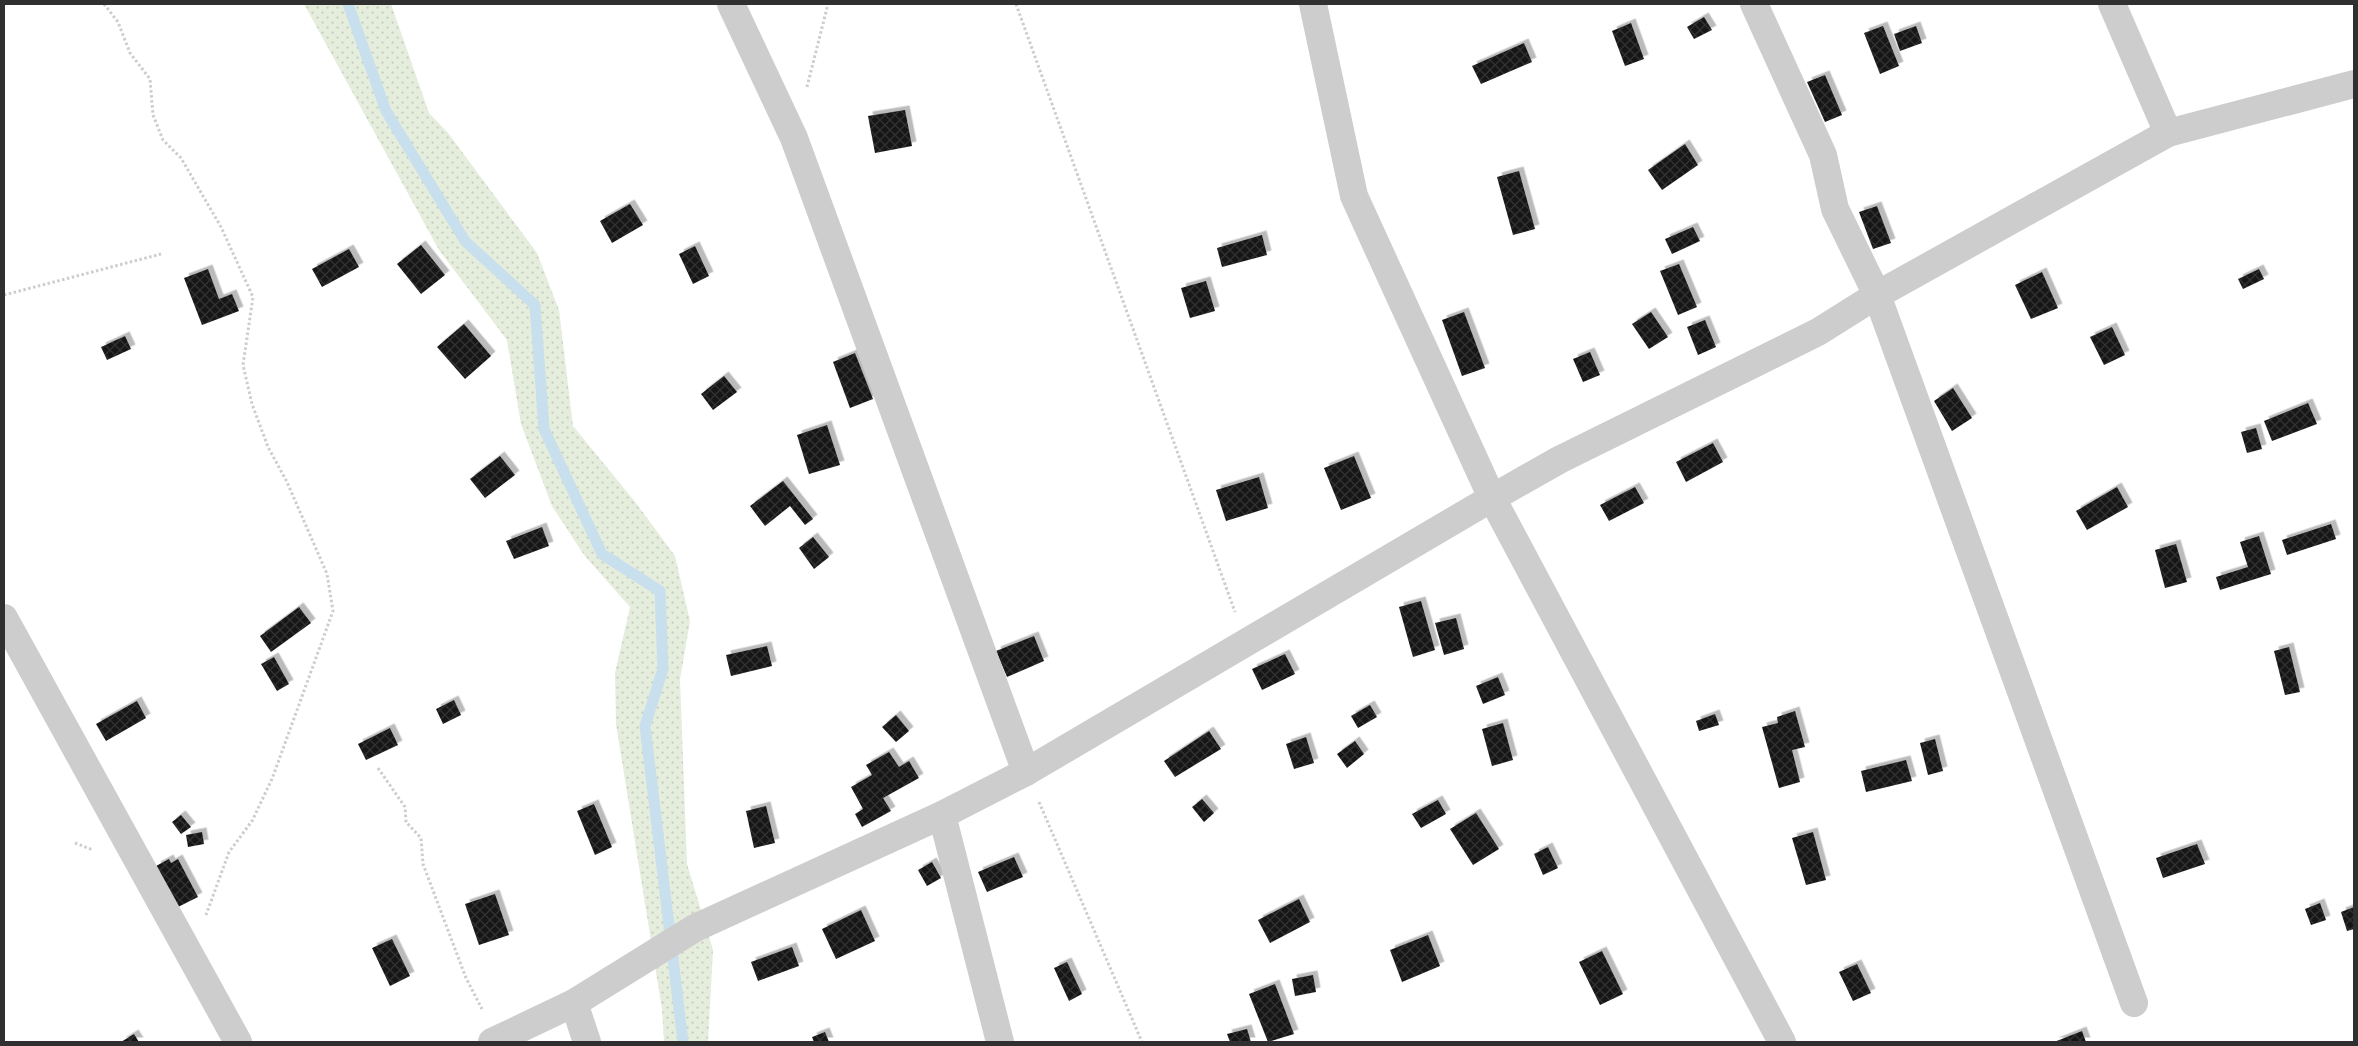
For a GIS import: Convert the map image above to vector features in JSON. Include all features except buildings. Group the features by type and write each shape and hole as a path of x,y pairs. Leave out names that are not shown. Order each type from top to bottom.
{"street":[{"path":"731,4 794,138 1026,772"},
{"path":"1314,4 1354,196 1492,498 1782,1042"},
{"path":"1754,4 1823,155 1835,209 1877,295 2134,1002"},
{"path":"2112,4 2168,133"},
{"path":"494,1041 574,1003 694,928 942,815 1026,772 1559,460 1818,332 1877,295 2168,133 2354,84"},
{"path":"4,618 238,1042"},
{"path":"942,815 1000,1042"},
{"path":"574,1003 587,1042"}],"path":[{"path":"104,4 118,22 130,52 150,79 154,115 163,140 181,158 208,204 254,297 243,365 252,404 268,447 287,482 327,574 333,611 272,779 252,821 229,852 204,922"},
{"path":"806,90 828,4"},
{"path":"1016,4 1246,643"},
{"path":"4,295 161,254"},
{"path":"378,768 405,807 406,822 420,838 423,864 466,978 494,1041"},
{"path":"1026,772 1142,1042"}],"green space":[{"path":"304,4 391,4 429,113 448,133 537,253 559,310 573,426 636,503 675,556 690,621 680,679 687,864 713,950 708,1042 664,1042 662,1009 616,724 615,673 630,607 584,555 552,506 521,424 507,340 439,250"}],"waterway":[{"path":"348,4 386,111 465,241 535,305 544,429 602,554 660,591 663,669 645,726 683,1042"}]}
